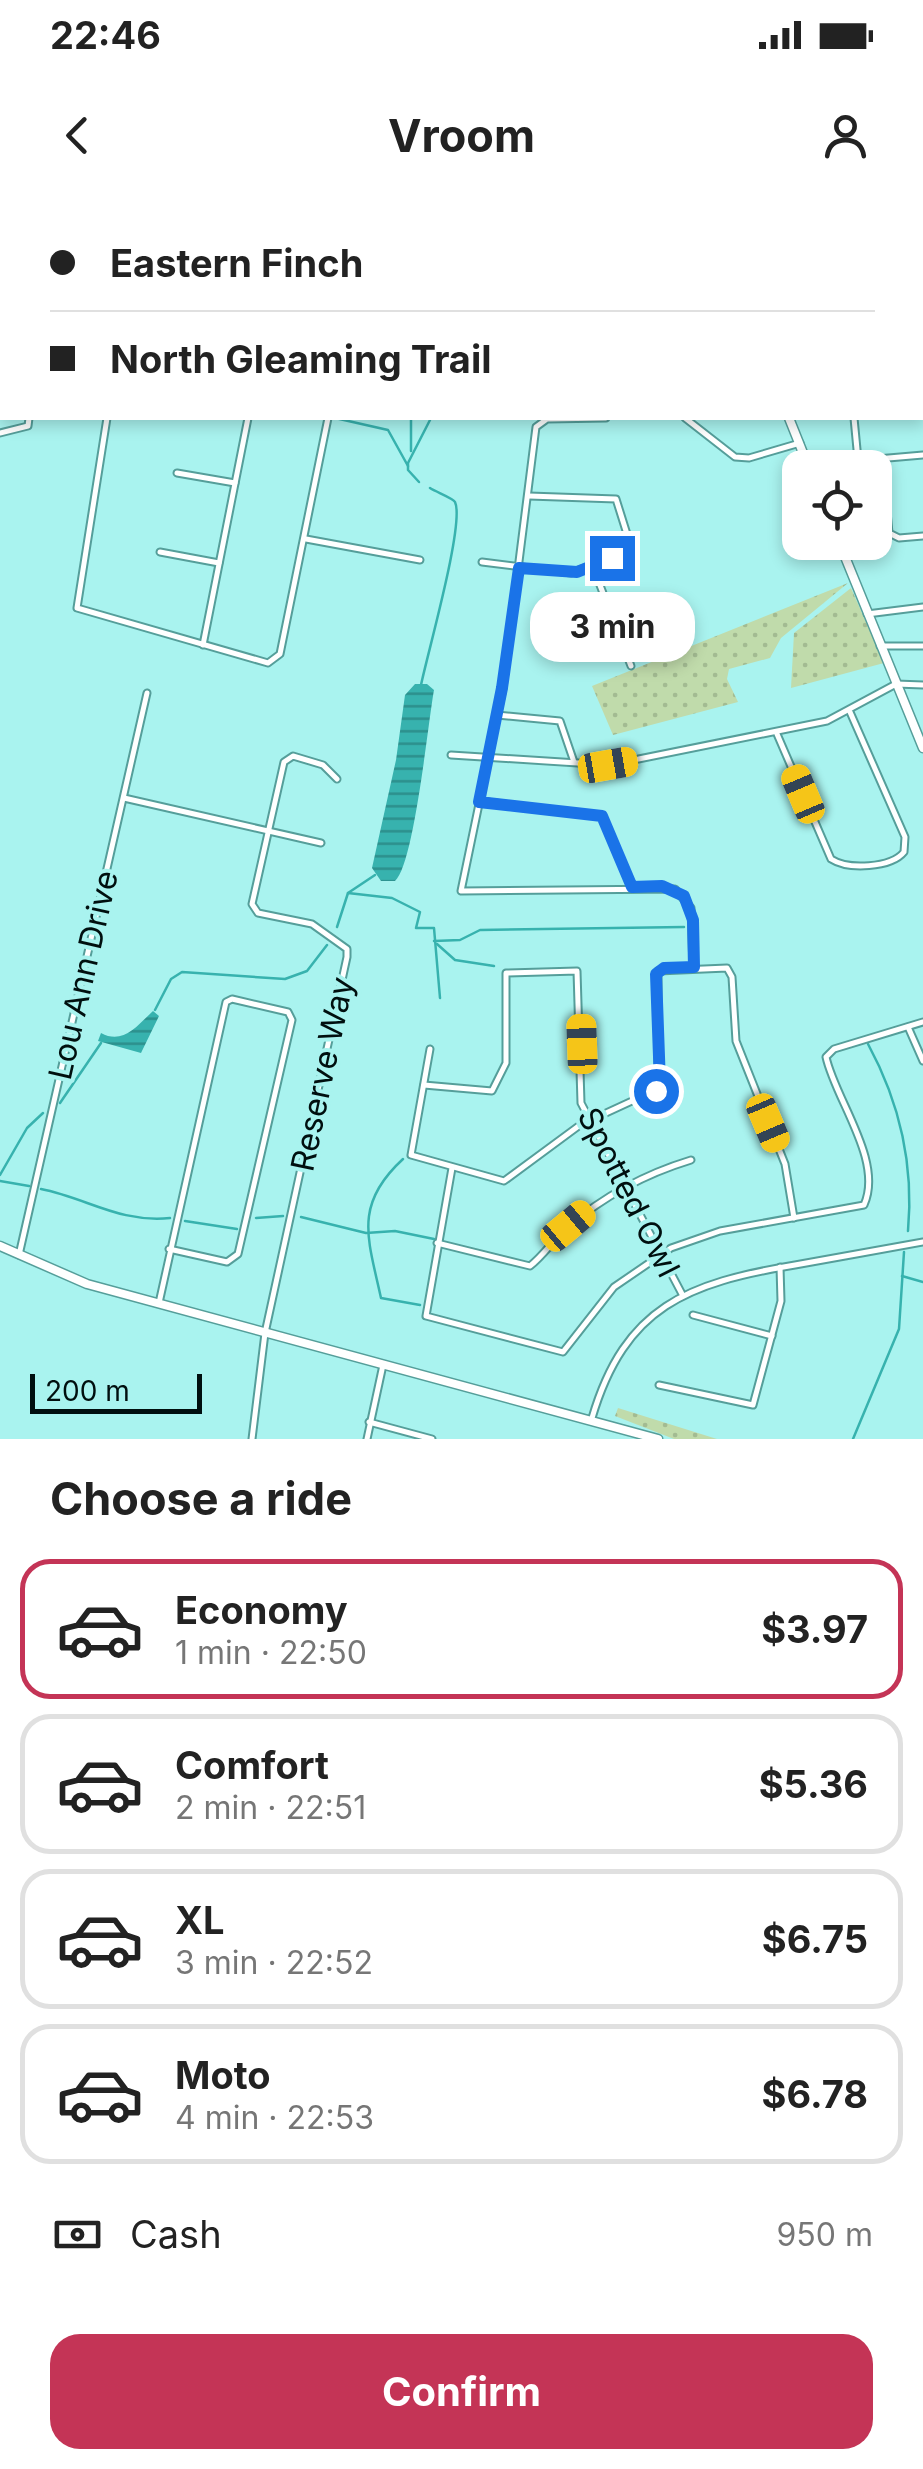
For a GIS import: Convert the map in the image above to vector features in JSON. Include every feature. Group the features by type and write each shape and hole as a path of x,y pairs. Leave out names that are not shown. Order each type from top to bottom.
{"main road":[{"path":"790,420 803,450"},
{"path":"846,560 923,748"},
{"path":"0,1246 19,1258 87,1284 658,1439"}],"street":[{"path":"0,433 28,426 29,420"},
{"path":"107,420 77,608 268,663 276,660 306,539 328,420"},
{"path":"204,646 248,420"},
{"path":"579,420 539,423 498,715 461,891 662,886 684,896 693,920 694,967"},
{"path":"688,420 734,457 749,458 800,443"},
{"path":"854,420 857,450"},
{"path":"892,457 923,455"},
{"path":"177,473 235,484"},
{"path":"482,562 571,573 632,550 616,499 529,496"},
{"path":"892,536 923,536"},
{"path":"306,539 420,560"},
{"path":"160,552 219,563"},
{"path":"377,564 380,553"},
{"path":"593,567 630,666"},
{"path":"867,614 923,608"},
{"path":"880,646 923,646"},
{"path":"451,755 608,765 777,733 850,712 896,684 923,685"},
{"name":"Lou Ann Drive","path":"19,1258 148,693"},
{"path":"777,733 834,862 886,863 902,854 905,838 850,712"},
{"path":"498,715 560,721 573,748 574,763"},
{"name":"Reserve Way","path":"265,1333 347,957 341,943 312,924 253,909 288,757 323,765 337,779"},
{"path":"124,798 321,843"},
{"path":"479,802 602,816 632,887"},
{"path":"430,1050 411,1155 506,1180 587,1121 658,1089 658,971 729,969 736,1041 787,1168 794,1218"},
{"name":"Spotted Owl","path":"423,1085 486,1094 495,1088 507,1058 506,973 576,971 582,1048 579,1095 587,1121 682,1294"},
{"path":"159,1304 169,1250 228,1000 284,1011 292,1017 238,1254 228,1262 169,1250"},
{"path":"452,1168 426,1316 560,1353 614,1287 660,1254 720,1231 865,1204 863,1152 827,1055 923,1022"},
{"path":"908,1027 923,1061"},
{"path":"437,1243 530,1266 584,1213 623,1188 690,1160"},
{"path":"592,1418 620,1351 646,1320 682,1294 722,1278 923,1242"},
{"path":"659,1385 752,1406 782,1294 780,1267"},
{"path":"693,1315 772,1336"},
{"path":"252,1439 265,1333"},
{"path":"367,1439 384,1362"},
{"path":"368,1422 432,1439"}],"green space":[{"path":"848,583 781,638 770,658 729,669 727,679 738,702 613,735 592,686"},
{"path":"851,588 884,663 791,688 794,633"},
{"path":"618,1408 717,1439 674,1439 615,1416"}],"water":[{"path":"415,684 427,684 434,690 419,792 402,870 395,881 381,881 372,868 396,760 405,695"},
{"path":"153,1011 159,1016 141,1053 98,1041 101,1033 116,1037 129,1032"}],"waterway":[{"path":"344,420 388,430 408,466"},
{"path":"411,420 411,451"},
{"path":"419,482 408,470 408,463 430,420"},
{"path":"421,685 457,515 454,500 430,488"},
{"path":"348,893 375,875"},
{"path":"337,927 348,893 392,898 420,912 416,928 434,928 440,998"},
{"path":"434,941 460,940 480,930 684,927"},
{"path":"437,944 455,960 494,966"},
{"path":"155,1010 171,979 182,972 285,979 307,971 327,945"},
{"path":"60,1103 101,1043"},
{"path":"868,1044 889,1089 902,1135 909,1182 908,1231"},
{"path":"0,1175 27,1128 43,1113"},
{"path":"403,1159 377,1192 368,1223 369,1240 381,1298 420,1305"},
{"path":"0,1181 29,1186"},
{"path":"41,1189 135,1217 170,1218"},
{"path":"256,1218 283,1216"},
{"path":"301,1217 366,1233 395,1231 434,1239"},
{"path":"185,1221 237,1229"},
{"path":"853,1439 899,1329 904,1252"},
{"path":"902,1276 923,1282"}],"route":[{"path":"612,558 577,572 519,568 498,715 479,802 602,816 632,887 662,886 684,896 693,920 694,967 664,968 656,974 660,1084 656,1091"}]}
